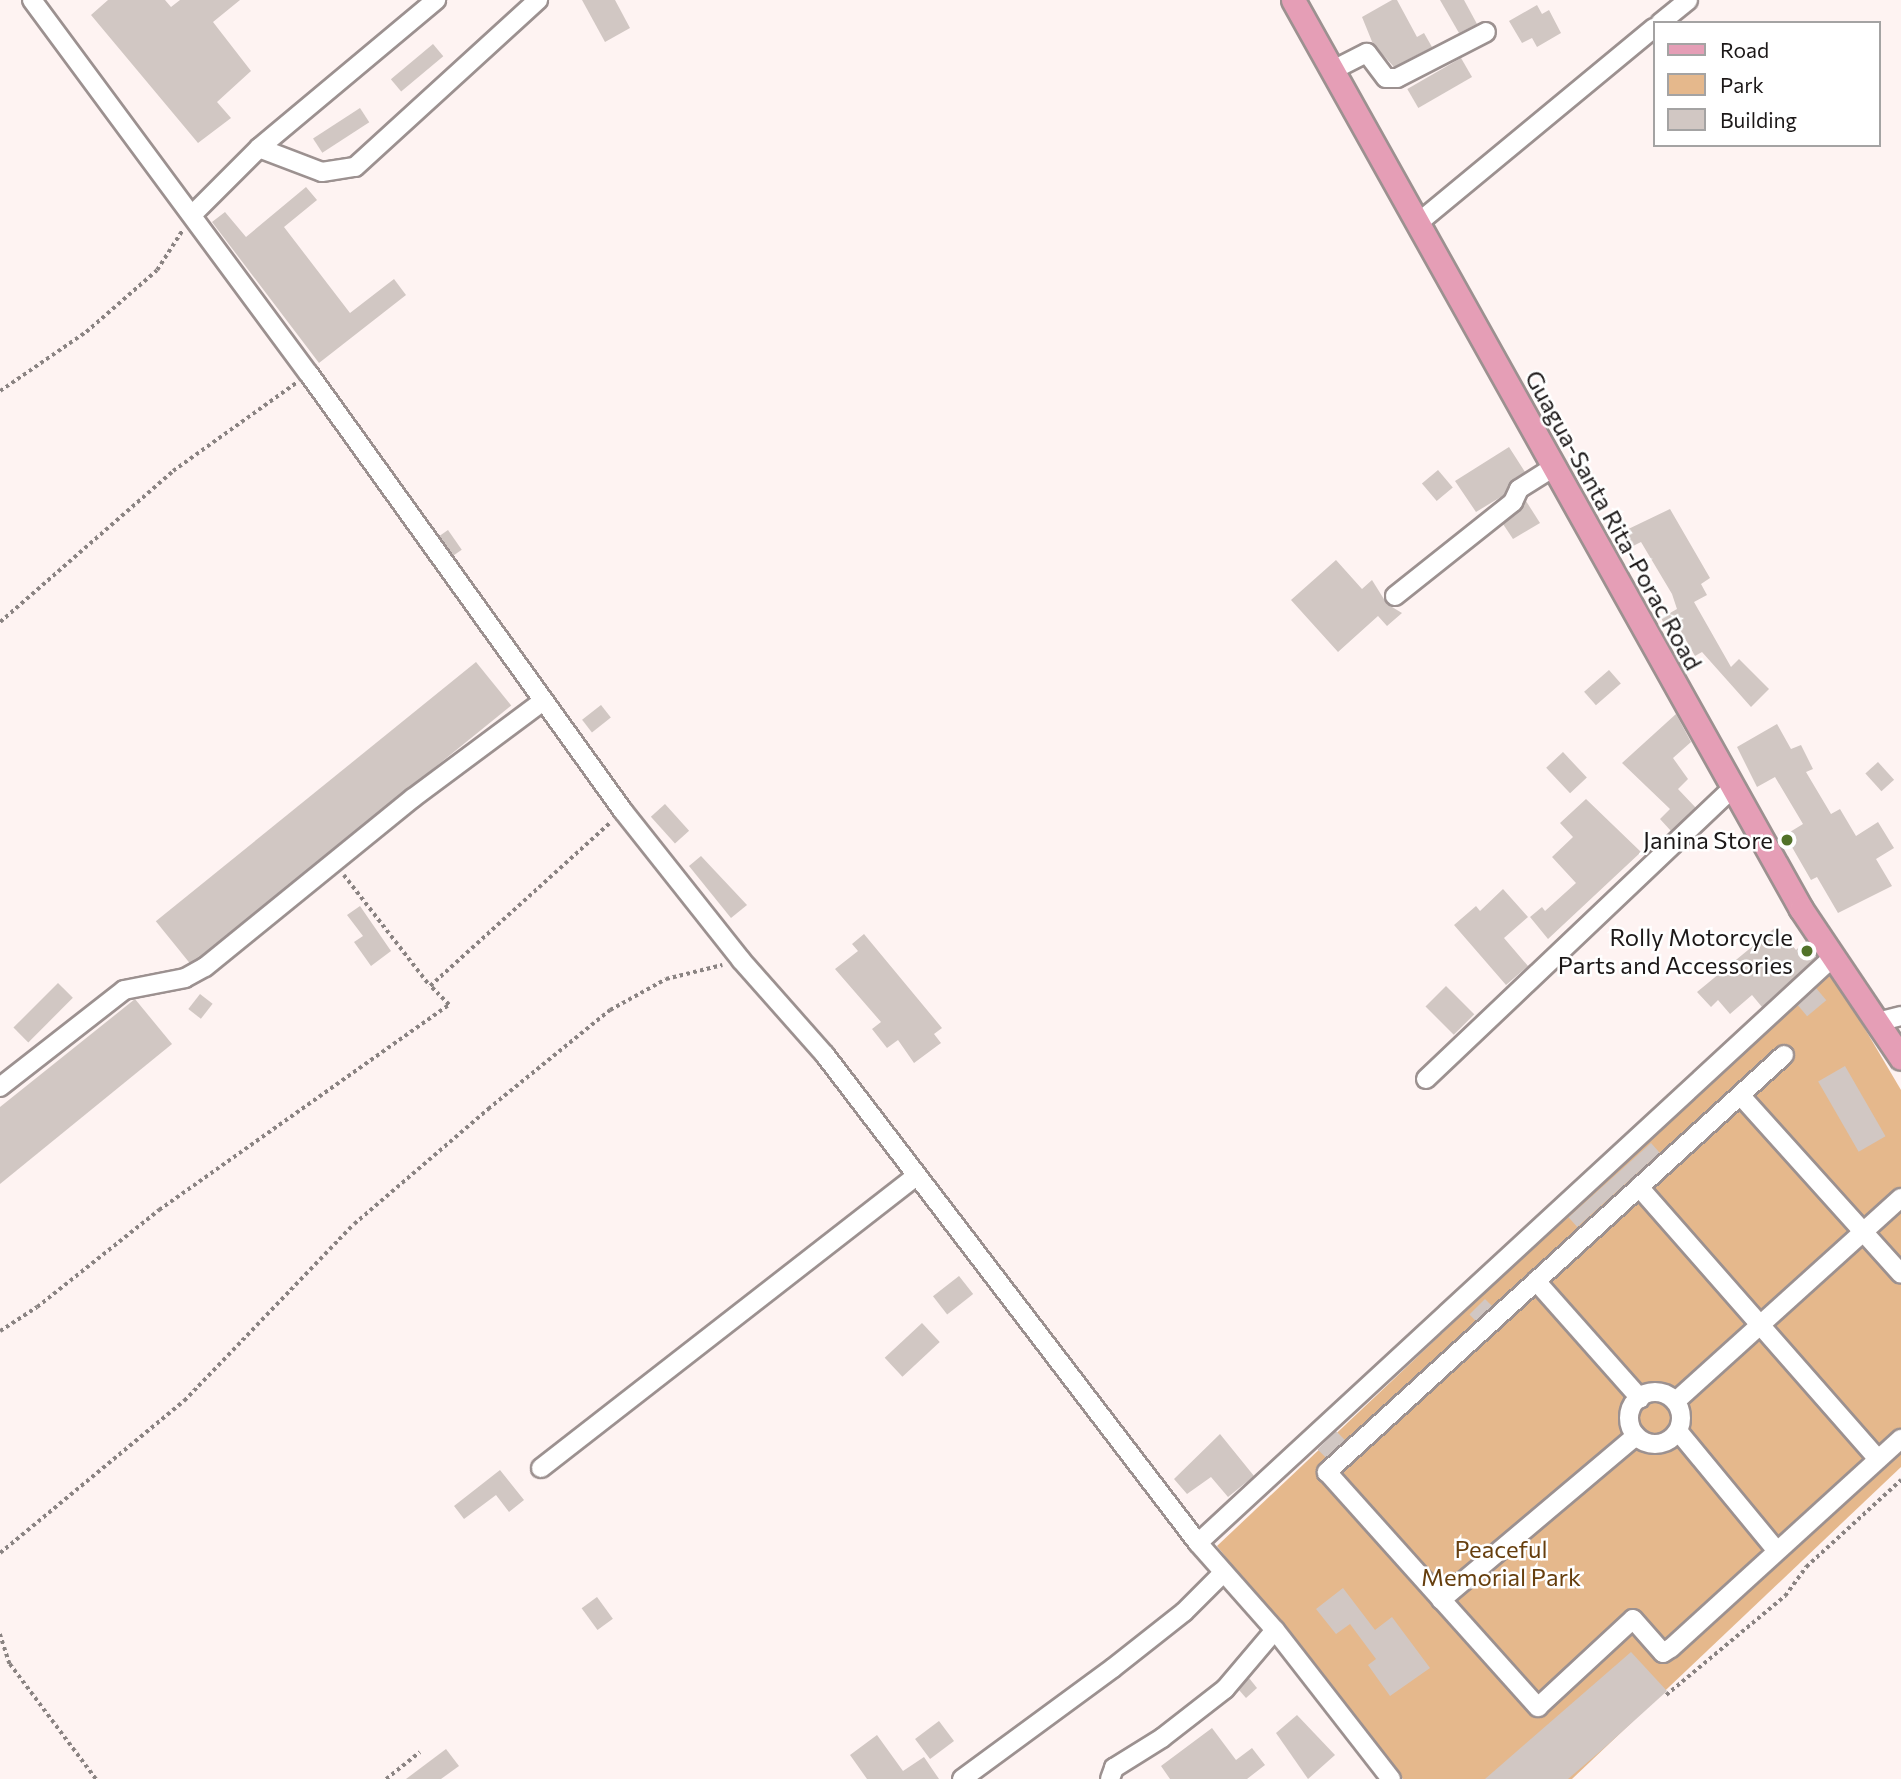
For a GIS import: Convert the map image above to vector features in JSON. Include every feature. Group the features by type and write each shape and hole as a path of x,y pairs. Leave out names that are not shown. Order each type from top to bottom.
{"main road":[{"name":"Guagua-Santa Rita-Porac Road","path":"1293,0 1733,788 1833,957 1901,1058"}],"street":[{"path":"32,0 309,374 623,811 741,960 825,1055 915,1177 1198,1543 1275,1630 1391,1779"},
{"path":"192,215 259,148 436,0"},
{"path":"259,148 322,172 355,167 538,0"},
{"path":"1662,21 1688,0"},
{"path":"1418,223 1652,30"},
{"path":"1333,70 1367,53 1386,78 1398,78 1486,32"},
{"path":"1395,596 1513,502 1519,489 1554,467"},
{"path":"0,1087 124,990 185,978 205,967 336,864 413,798 543,701"},
{"path":"1426,1079 1733,788"},
{"path":"1198,1543 1833,957"},
{"path":"1877,1022 1901,1016"},
{"path":"1784,1055 1327,1472 1538,1707 1633,1619 1663,1653 1671,1648 1901,1439"},
{"path":"1741,1096 1901,1274"},
{"path":"541,1468 915,1177"},
{"path":"1639,1187 1762,1323 1878,1459"},
{"path":"1675,1401 1901,1198"},
{"path":"1536,1281 1640,1398"},
{"path":"1655,1392 1675,1401 1681,1413 1678,1431 1661,1444 1636,1436 1629,1416 1640,1398 1655,1392"},
{"path":"1678,1431 1776,1550"},
{"path":"1440,1600 1636,1436"},
{"path":"962,1779 1184,1612 1223,1573"},
{"path":"1110,1779 1114,1768 1162,1738 1225,1689 1275,1630"}],"path":[{"path":"0,391 86,332 157,270 192,215"},
{"path":"0,622 173,471 309,374"},
{"path":"430,986 623,811"},
{"path":"0,1331 37,1307 159,1210 449,1005 430,986 336,864"},
{"path":"0,1553 184,1401 354,1224 610,1010 666,979 741,960"},
{"path":"1666,1695 1785,1597 1806,1567 1901,1480"},
{"path":"0,1634 10,1664 96,1779"},
{"path":"386,1779 419,1752"}],"green space":[{"name":"Peaceful Memorial Park","path":"1829,968 1901,1090 1901,1467 1572,1779 1403,1779 1217,1546"}],"building":[{"path":"108,0 165,0 171,7 180,0 240,0 213,22 251,71 217,102 231,118 198,143 91,15"},
{"path":"582,0 615,0 630,28 605,42"},
{"path":"1392,0 1397,0 1417,37 1424,33 1432,47 1394,67 1373,44 1362,17"},
{"path":"1440,0 1464,0 1477,24 1459,33"},
{"path":"1537,5 1542,14 1549,10 1561,33 1537,47 1532,38 1522,43 1509,21"},
{"path":"433,44 443,56 401,92 391,79"},
{"path":"1461,58 1472,77 1418,108 1407,89"},
{"path":"360,108 369,122 322,153 313,138"},
{"path":"306,187 317,200 284,227 350,313 394,279 406,295 319,363 212,222 225,212 246,237"},
{"path":"1509,447 1525,472 1512,480 1504,495 1476,512 1455,481"},
{"path":"1438,470 1453,488 1437,501 1422,483"},
{"path":"1526,501 1540,523 1513,539 1503,524"},
{"path":"1670,509 1710,578 1701,584 1707,595 1694,602 1731,667 1739,659 1769,689 1751,707 1702,652 1695,656 1679,628 1669,633 1661,618 1677,609 1672,594 1641,542 1629,548 1620,533"},
{"path":"448,530 462,550 453,556 439,536"},
{"path":"1336,560 1362,589 1372,580 1387,604 1402,613 1387,626 1378,616 1338,652 1291,600"},
{"path":"476,662 511,706 191,965 156,921"},
{"path":"1609,670 1621,684 1596,705 1584,692"},
{"path":"601,705 611,718 592,732 582,720"},
{"path":"1676,714 1691,742 1673,758 1688,779 1678,789 1696,808 1671,831 1660,819 1670,809 1622,763"},
{"path":"1777,724 1791,749 1801,745 1813,769 1806,772 1831,814 1840,809 1856,836 1878,822 1894,848 1876,859 1892,886 1838,913 1817,877 1811,880 1785,835 1803,824 1775,777 1757,787 1737,747"},
{"path":"1563,752 1587,778 1570,793 1546,768"},
{"path":"1878,762 1894,780 1881,791 1865,773"},
{"path":"1586,799 1641,852 1548,939 1530,917 1542,907 1545,911 1576,883 1552,857 1573,837 1560,823"},
{"path":"665,804 689,831 675,843 651,817"},
{"path":"701,856 747,905 731,918 689,866"},
{"path":"1503,889 1528,917 1504,938 1528,966 1506,985 1454,925 1476,906 1480,911"},
{"path":"360,906 391,951 371,966 354,942 363,936 347,915"},
{"path":"1776,927 1796,950 1806,941 1816,957 1762,1007 1752,995 1730,1014 1718,1000 1711,1007 1697,992"},
{"path":"864,934 942,1028 934,1034 941,1043 914,1063 898,1040 887,1048 872,1029 881,1022 835,969 858,951 852,944"},
{"path":"58,983 73,998 28,1042 13,1028"},
{"path":"1446,986 1474,1014 1454,1035 1425,1007"},
{"path":"1816,988 1826,1000 1807,1016 1797,1004"},
{"path":"200,994 213,1004 201,1019 188,1009"},
{"path":"135,999 172,1044 0,1184 0,1107"},
{"path":"1845,1066 1886,1136 1859,1152 1818,1082"},
{"path":"1651,1143 1660,1153 1577,1227 1569,1217"},
{"path":"959,1276 973,1294 947,1314 933,1296"},
{"path":"1485,1299 1492,1306 1477,1322 1469,1315"},
{"path":"922,1323 940,1342 902,1377 885,1358"},
{"path":"1336,1431 1345,1440 1327,1459 1318,1449"},
{"path":"1220,1434 1254,1476 1228,1497 1211,1477 1187,1494 1174,1479"},
{"path":"500,1470 524,1500 509,1512 496,1495 464,1519 454,1506"},
{"path":"1343,1588 1375,1630 1392,1617 1430,1668 1390,1696 1368,1665 1376,1659 1350,1624 1336,1634 1316,1609"},
{"path":"597,1597 613,1619 597,1630 582,1608"},
{"path":"1631,1652 1667,1691 1603,1749 1568,1779 1485,1779"},
{"path":"1249,1678 1257,1688 1246,1698 1239,1690"},
{"path":"1297,1715 1335,1755 1308,1779 1276,1733"},
{"path":"939,1721 954,1741 930,1759 915,1739"},
{"path":"1212,1728 1236,1760 1252,1748 1265,1765 1247,1779 1170,1779 1161,1766"},
{"path":"877,1735 903,1771 924,1757 939,1779 867,1779 850,1755"},
{"path":"446,1749 459,1766 441,1779 406,1779"}],"place":[{"name":"Janina Store","path":"1787,840"},
{"name":"Rolly Motorcycle Parts and Accessories","path":"1807,951"}]}
